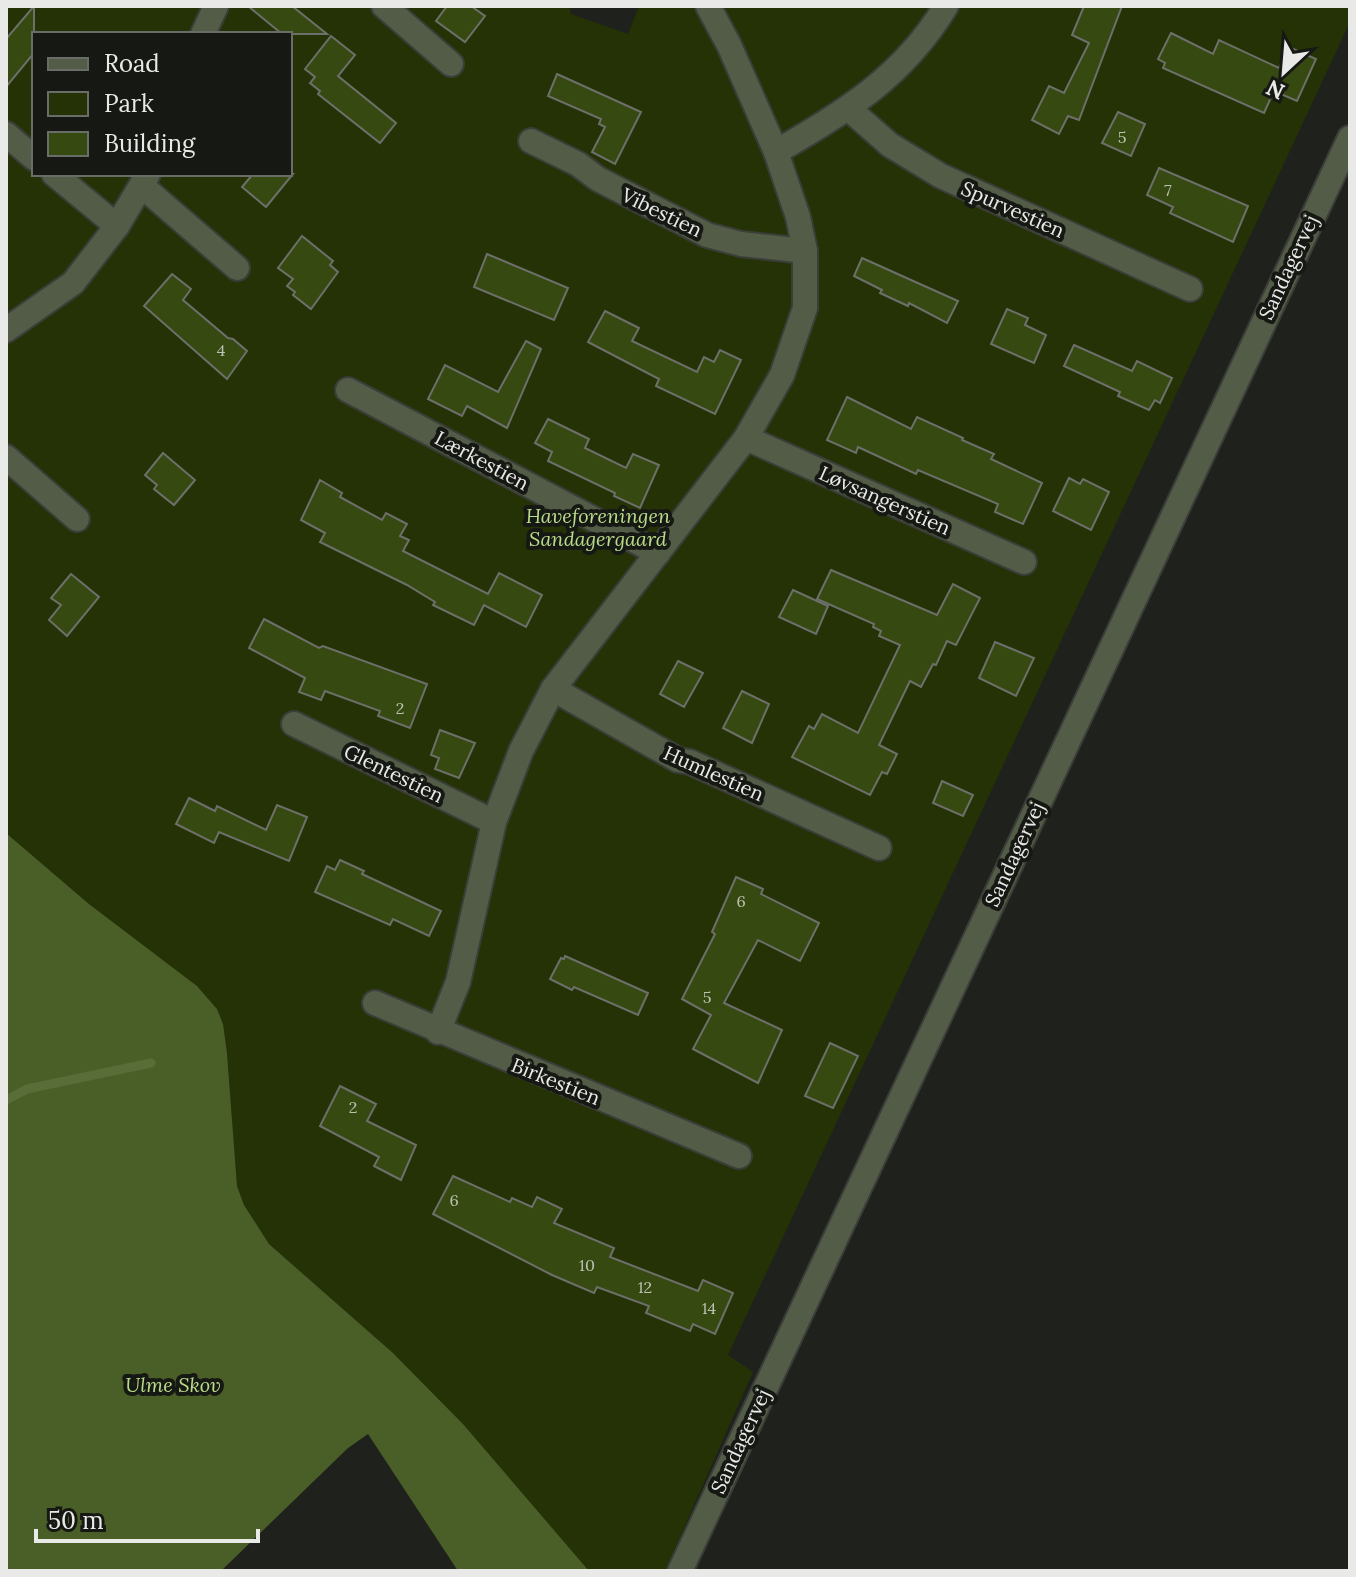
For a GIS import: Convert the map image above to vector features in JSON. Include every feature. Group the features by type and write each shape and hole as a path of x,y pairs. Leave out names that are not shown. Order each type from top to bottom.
{"street":[{"path":"204,32 216,6"},
{"path":"384,6 451,64"},
{"path":"438,1032 458,982 494,822 521,751 553,689 746,438 782,375 805,308 805,251 798,217 776,152 729,45 708,6"},
{"path":"776,152 849,109 903,64 946,6"},
{"name":"Spurvestien","path":"849,109 890,145 941,176 1190,289"},
{"path":"6,134 32,156"},
{"name":"Sandagervej","path":"680,1571 1350,138"},
{"name":"Vibestien","path":"531,141 707,235 741,244 805,251"},
{"path":"56,176 117,226"},
{"path":"6,330 73,283 117,226 145,180 237,268"},
{"name":"Lærkestien","path":"348,390 658,553"},
{"name":"Løvsangerstien","path":"746,438 1024,562"},
{"path":"6,457 77,519"},
{"name":"Humlestien","path":"553,689 678,760 690,762 879,848"},
{"name":"Glentestien","path":"294,724 494,822"},
{"name":"Birkestien","path":"375,1003 739,1156"}],"green space":[{"name":"Haveforeningen Sandagergaard","path":"6,6 569,6 571,14 628,34 639,6 1350,6 1350,22 728,1355 753,1372 665,1571 589,1571 463,1424 393,1353 269,1244 244,1205 237,1186 227,1052 217,1009 197,986 89,904 6,833"},
{"name":"Ulme Skov","path":"6,833 89,904 197,986 217,1009 223,1024 227,1053 237,1186 244,1205 269,1244 393,1353 463,1424 589,1571 458,1571 368,1434 348,1448 221,1571 6,1571"}],"building":[{"path":"34,6 32,55 6,87 6,39"},
{"path":"248,6 292,6 327,34 292,34 280,32"},
{"path":"447,6 471,6 485,16 465,42 436,21"},
{"path":"1084,6 1122,6 1079,120 1068,116 1059,134 1032,120 1049,86 1064,93 1089,43 1072,35"},
{"path":"1171,33 1213,54 1219,40 1279,68 1289,47 1316,59 1297,101 1274,91 1264,113 1163,68 1165,63 1158,59"},
{"path":"331,36 355,55 338,76 396,123 380,143 318,94 320,91 310,83 315,77 305,69"},
{"path":"557,74 641,112 615,164 592,152 605,127 599,124 601,119 548,96"},
{"path":"1118,112 1145,124 1131,156 1102,143"},
{"path":"1159,168 1248,206 1233,242 1170,213 1173,207 1147,195"},
{"path":"251,176 291,176 266,207 242,187"},
{"path":"302,236 333,261 330,265 338,272 311,309 293,295 295,292 287,286 293,279 278,268"},
{"path":"487,254 568,288 554,320 474,287"},
{"path":"862,258 958,301 947,323 909,303 908,306 880,293 882,290 854,276"},
{"path":"172,274 191,289 183,300 247,351 227,379 144,306"},
{"path":"1007,309 1028,318 1025,325 1046,335 1034,363 991,344"},
{"path":"605,311 639,328 632,341 697,372 704,357 714,362 720,350 741,360 715,414 656,386 659,379 588,342"},
{"path":"526,341 541,349 507,428 467,406 462,416 428,399 445,365 498,392"},
{"path":"1074,345 1132,371 1137,361 1172,378 1160,403 1155,400 1149,410 1118,396 1120,392 1064,366"},
{"path":"847,397 911,429 917,417 994,454 991,459 1042,483 1023,524 995,512 998,504 918,470 916,474 858,447 856,453 827,440"},
{"path":"548,419 589,439 585,448 626,468 633,454 659,465 640,508 548,461 552,452 535,443"},
{"path":"163,453 195,480 174,505 154,489 157,485 145,475"},
{"path":"1069,478 1080,484 1083,479 1109,492 1091,530 1053,511"},
{"path":"320,480 342,493 340,497 382,520 386,513 407,524 400,536 409,540 403,551 488,594 499,573 542,595 526,627 484,605 474,625 433,605 435,602 407,585 320,542 325,533 301,520"},
{"path":"831,570 937,615 953,584 980,598 956,645 947,641 921,687 910,681 879,745 897,754 887,774 882,772 870,795 792,757 809,726 814,729 822,714 858,733 900,645 879,636 881,631 873,627 874,624 817,599"},
{"path":"71,574 99,597 67,636 49,620 61,605 51,598"},
{"path":"793,590 828,606 816,634 779,617"},
{"path":"264,619 319,648 323,646 427,684 410,728 378,716 380,711 325,691 321,700 299,692 305,678 249,648"},
{"path":"995,642 1034,658 1016,696 979,678"},
{"path":"678,661 703,673 684,707 660,694"},
{"path":"742,691 769,704 752,743 723,728"},
{"path":"440,730 475,743 459,778 435,769 439,758 431,755"},
{"path":"942,781 973,795 963,816 933,803"},
{"path":"189,798 215,811 217,806 266,830 277,805 307,817 289,861 219,832 214,843 176,824"},
{"path":"340,860 364,871 362,874 441,911 429,936 393,919 390,925 315,892 327,866 335,870"},
{"path":"736,877 763,889 761,894 819,923 800,961 758,940 724,1003 782,1030 758,1083 693,1049 711,1015 682,999 715,934 712,932"},
{"path":"565,956 648,993 638,1015 550,979"},
{"path":"830,1043 858,1056 833,1108 805,1096"},
{"path":"340,1086 376,1104 367,1121 416,1145 401,1180 374,1166 379,1157 320,1126"},
{"path":"453,1176 510,1202 512,1198 532,1207 537,1197 562,1209 554,1223 614,1248 610,1257 698,1291 703,1280 733,1293 715,1334 693,1324 690,1331 646,1313 649,1306 597,1287 594,1293 433,1214"}],"waterway":[{"path":"6,1100 27,1089 151,1063"}]}
